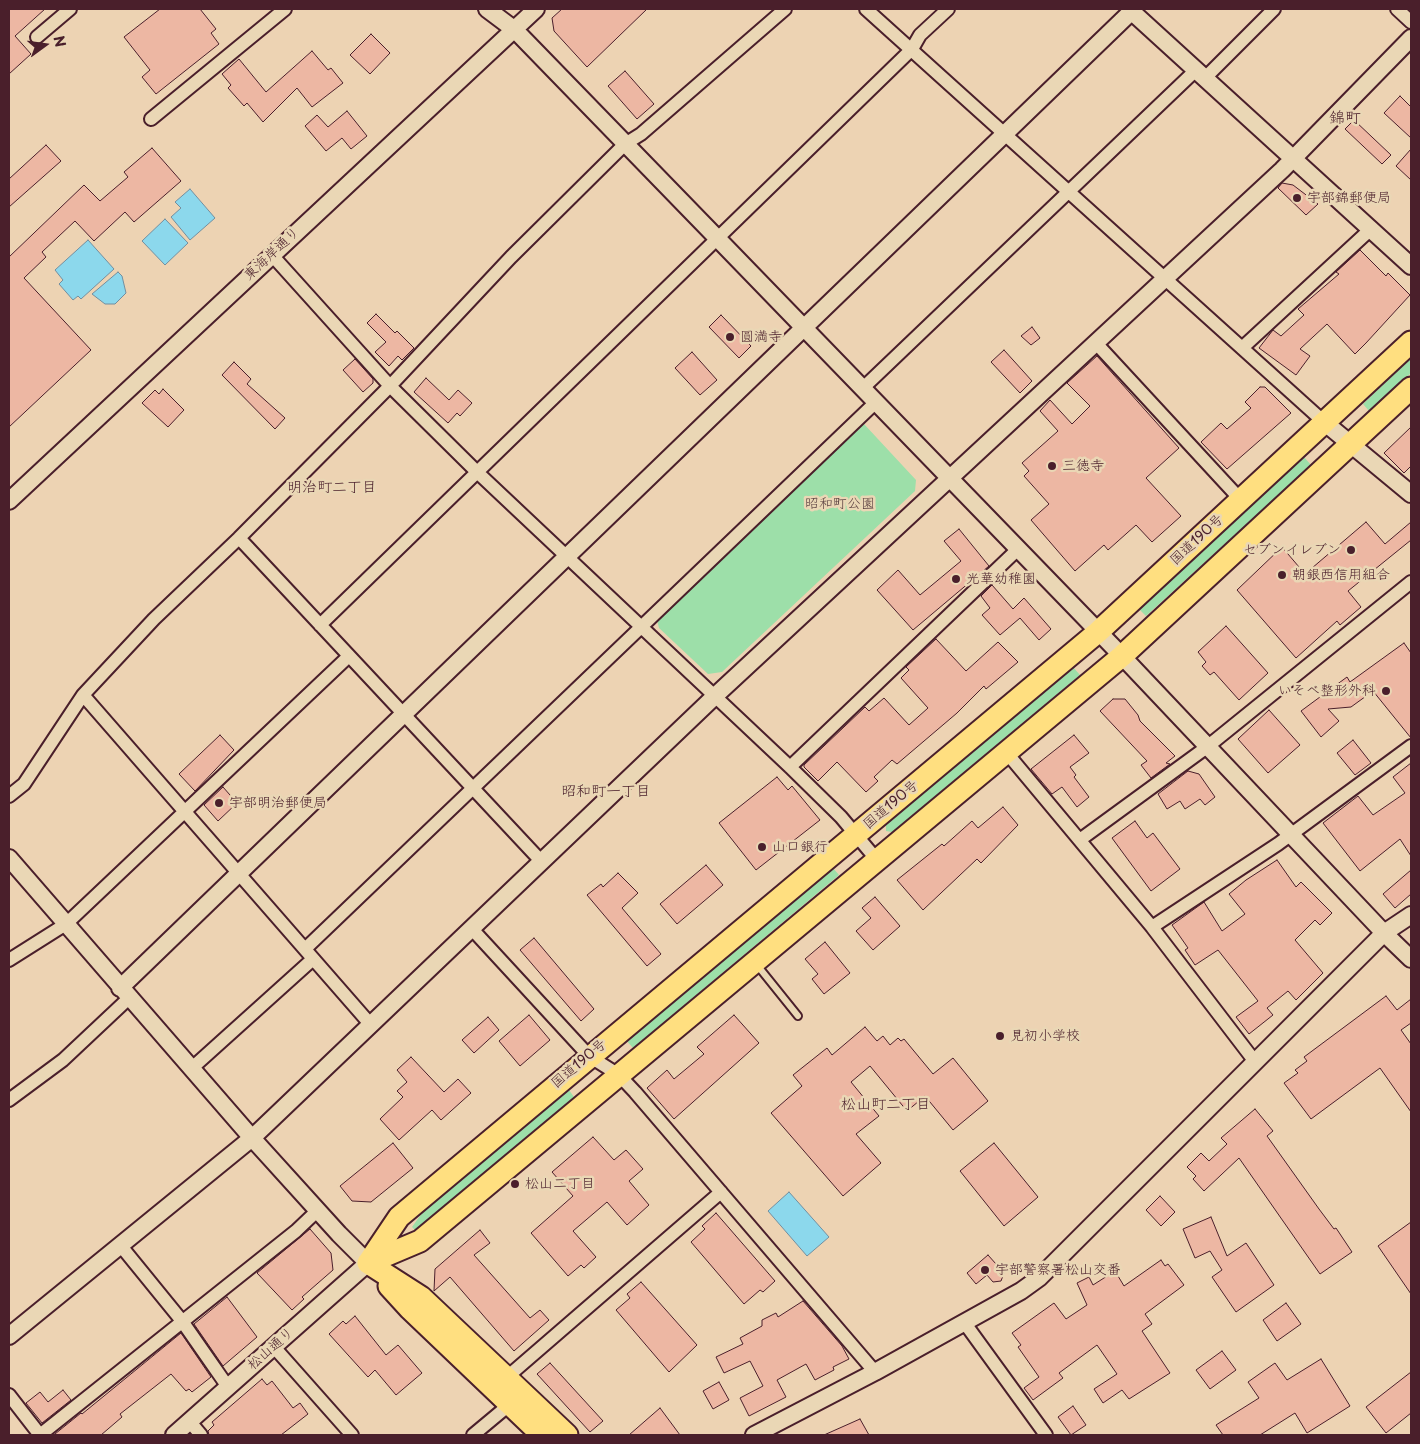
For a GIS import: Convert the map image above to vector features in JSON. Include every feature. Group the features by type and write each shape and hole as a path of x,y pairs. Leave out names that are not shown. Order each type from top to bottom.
{"highway":[{"name":"国道190号","path":"368,1263 399,1217 589,1056 1098,632 1411,342"},
{"path":"368,1263 420,1242 1122,656 1411,388"},
{"path":"368,1263 420,1297 506,1378 517,1399 542,1435"},
{"path":"368,1263 410,1308 517,1399 567,1435"}],"street":[{"path":"37,36 70,9"},
{"path":"151,119 285,9"},
{"path":"487,9 515,30 949,477 1017,550 1122,656 1207,747 1292,833 1384,933 1411,959"},
{"name":"東海岸通り","path":"9,501 271,254 536,9"},
{"path":"9,796 24,784 83,695 154,619 239,538 390,386 511,257 625,144 641,134 785,9"},
{"path":"866,9 1324,422 1411,494"},
{"path":"320,625 476,471 718,239 912,49 920,34 948,9"},
{"path":"862,388 1068,193 1274,9"},
{"path":"1396,9 1411,22"},
{"path":"9,1100 64,1060 238,872 1132,10 1372,228 1411,266"},
{"path":"9,1336 122,1246 252,1138 715,696 1294,158 1411,38"},
{"path":"1242,348 1372,228"},
{"path":"271,254 390,386 476,471 790,767 855,834 877,860"},
{"path":"1095,342 1240,500"},
{"path":"192,1068 309,954 473,788 876,402"},
{"path":"239,538 541,861"},
{"path":"790,767 1017,550"},
{"path":"1081,839 1207,747 1411,582"},
{"path":"9,960 66,924 349,656"},
{"path":"83,695 371,1025"},
{"path":"1152,927 1292,833 1411,746"},
{"path":"1006,752 1081,839 1152,927 1256,1063"},
{"path":"9,858 252,1138 368,1263"},
{"path":"754,1435 875,1372 1022,1291 1039,1278 1384,933 1411,915"},
{"path":"472,929 589,1056 619,1075 875,1372"},
{"path":"506,1378 720,1192"},
{"path":"9,1395 40,1435 296,1230 317,1210"},
{"path":"122,1246 182,1321 228,1386"},
{"name":"松山通り","path":"174,1435 368,1263"},
{"path":"964,1322 1046,1435"},
{"path":"274,1347 352,1435"},
{"path":"473,1435 517,1399"},
{"path":"190,1422 201,1435"}],"lane":[{"path":"754,962 798,1016"}],"green space":[{"path":"1411,358 1411,373 1369,411 1363,404"},
{"name":"昭和町公園","path":"864,424 916,480 915,491 722,672 708,674 659,628 657,620"},
{"path":"1304,457 1311,465 1146,616 1139,609"},
{"path":"1073,667 1080,675 892,832 886,831 886,824"},
{"path":"833,868 839,875 633,1048 625,1039"},
{"path":"569,1090 574,1097 415,1230 412,1227 422,1213"}],"water":[{"path":"190,189 215,218 190,240 171,217 181,208 175,202"},
{"path":"165,219 188,243 165,265 142,241"},
{"path":"88,240 114,269 81,299 78,296 73,300 59,284 63,280 55,270"},
{"path":"118,272 122,276 126,293 115,304 105,304 92,294"},
{"path":"789,1192 829,1237 807,1256 768,1211"}],"building":[{"path":"9,9 45,9 15,36 31,54 9,74"},
{"path":"160,9 200,9 216,29 211,33 219,44 156,94 142,77 150,70 124,37"},
{"path":"562,9 647,9 587,67 554,31 552,18"},
{"path":"371,34 390,53 370,74 350,55"},
{"path":"312,51 328,70 331,68 343,83 312,107 297,88 263,122 247,103 244,106 228,88 231,85 222,74 239,59 266,92"},
{"path":"625,71 654,104 637,119 608,86"},
{"path":"1400,96 1411,107 1411,138 1384,113"},
{"path":"347,111 367,136 351,149 342,138 326,151 305,126 317,115 328,127"},
{"path":"1354,120 1391,155 1382,164 1345,129"},
{"path":"46,145 61,161 9,207 9,179"},
{"path":"152,148 181,181 134,222 125,212 94,241 75,221 42,252 46,257 24,278 91,350 9,427 9,257 84,185 100,201 128,177 124,172"},
{"path":"1411,149 1411,180 1396,166"},
{"path":"1282,183 1293,185 1318,204 1306,215 1278,188"},
{"path":"1360,250 1386,276 1388,273 1410,295 1355,354 1327,324 1300,349 1310,356 1296,375 1259,348 1273,330 1281,336 1304,315 1298,309 1339,274 1336,272"},
{"path":"376,314 414,348 402,360 398,356 389,366 375,352 386,342 367,323"},
{"name":"圓満寺","path":"721,315 751,346 739,358 709,327"},
{"path":"1032,327 1040,338 1031,345 1021,336"},
{"path":"1004,350 1032,381 1020,393 991,362"},
{"path":"692,352 717,380 700,395 675,368"},
{"path":"1097,356 1179,448 1146,478 1181,516 1152,542 1136,525 1108,550 1104,545 1075,571 1031,520 1049,504 1024,476 1029,471 1022,463 1058,431 1040,411 1050,400 1072,424 1090,406 1067,383"},
{"path":"355,359 373,379 373,383 363,392 343,370"},
{"path":"234,362 251,379 247,384 285,418 275,429 222,375"},
{"path":"426,378 449,400 458,390 472,403 460,416 457,413 448,423 414,392"},
{"path":"1260,387 1265,387 1291,413 1227,469 1201,442 1221,423 1227,429 1251,408 1245,402"},
{"path":"163,389 184,410 168,427 142,403 155,390 159,394"},
{"path":"1411,427 1411,466 1404,473 1384,453"},
{"path":"1366,522 1385,544 1411,522 1411,540 1348,591 1361,607 1340,625 1337,621 1296,658 1237,590 1282,547 1305,574"},
{"path":"959,529 989,566 913,630 877,590 898,570 920,595 961,561 944,541"},
{"path":"992,585 1013,609 1024,598 1051,629 1039,640 1020,618 1000,635 982,615 990,608 981,596"},
{"path":"1226,626 1268,673 1239,700 1214,672 1210,675 1202,666 1206,662 1198,652"},
{"path":"936,639 966,671 998,642 1018,662 986,689 984,686 957,713 897,764 892,760 874,777 878,781 866,792 837,762 818,781 804,765 865,707 869,711 884,698 909,725 928,708 901,678 909,670 906,667"},
{"path":"1404,643 1411,653 1411,738 1373,691 1351,707 1328,709 1339,721 1321,737 1301,711 1347,677 1350,682"},
{"path":"1113,699 1125,699 1138,715 1140,721 1175,756 1166,763 1170,764 1151,778 1141,765 1147,761 1100,711"},
{"path":"1269,710 1300,745 1268,773 1238,739"},
{"path":"220,735 234,750 195,791 179,774"},
{"path":"1074,735 1089,753 1070,767 1076,775 1074,777 1089,797 1077,807 1062,787 1052,794 1031,769"},
{"path":"1353,740 1371,763 1355,775 1337,753"},
{"path":"1411,763 1411,856 1400,839 1360,871 1323,823 1358,796 1373,815 1405,793 1393,777"},
{"path":"1188,771 1199,774 1215,797 1205,805 1200,799 1185,809 1180,801 1167,809 1158,794"},
{"name":"山口銀行","path":"777,777 788,790 792,786 820,820 756,870 719,823"},
{"path":"223,787 237,803 218,821 204,805"},
{"path":"1003,807 1018,825 981,863 977,859 923,910 897,880 942,844 944,846 972,821 978,828"},
{"path":"1135,821 1147,838 1153,833 1180,869 1151,891 1112,838"},
{"path":"1277,860 1296,887 1301,882 1332,913 1320,925 1315,920 1295,940 1323,973 1296,1000 1288,991 1267,1008 1273,1015 1249,1034 1236,1017 1258,1001 1218,950 1195,965 1185,950 1188,948 1172,925 1204,902 1222,931 1245,914 1229,894 1246,880"},
{"path":"706,865 723,885 677,924 660,904"},
{"path":"1411,870 1411,894 1395,908 1383,894"},
{"path":"618,873 638,893 622,908 661,954 647,966 587,895 601,884 603,887"},
{"path":"875,897 900,926 873,950 856,931 871,918 862,908"},
{"path":"534,938 594,1009 581,1021 520,950"},
{"path":"825,942 850,973 824,994 812,979 818,974 805,959"},
{"path":"1386,996 1397,1010 1411,999 1411,1023 1401,1030 1411,1044 1411,1112 1380,1068 1311,1119 1284,1083 1298,1073 1295,1070 1307,1061 1304,1057"},
{"path":"529,1015 550,1040 520,1066 499,1041"},
{"path":"734,1015 759,1043 674,1119 647,1088 667,1070 674,1079 704,1054 697,1047"},
{"path":"488,1017 499,1030 474,1053 462,1040"},
{"path":"865,1027 877,1041 883,1036 890,1045 898,1038 901,1041 904,1039 933,1074 953,1058 988,1101 953,1130 925,1096 907,1111 870,1066 851,1082 879,1116 856,1134 881,1163 843,1196 771,1113 802,1086 793,1075 827,1048 832,1055"},
{"path":"411,1057 444,1092 458,1079 471,1093 441,1120 432,1110 399,1140 380,1119 403,1097 397,1091 407,1082 397,1070"},
{"path":"1255,1109 1273,1131 1267,1136 1352,1252 1320,1274 1239,1158 1204,1191 1193,1179 1196,1176 1187,1167 1201,1153 1209,1161 1227,1144 1221,1138"},
{"path":"593,1137 614,1160 626,1150 643,1169 629,1181 649,1205 627,1225 607,1202 573,1231 596,1257 584,1268 581,1265 568,1276 531,1233 573,1196 552,1172"},
{"path":"393,1143 413,1168 371,1202 352,1201 340,1186"},
{"path":"994,1143 1038,1197 1004,1226 960,1171"},
{"path":"1160,1196 1175,1212 1161,1226 1146,1210"},
{"path":"716,1213 775,1281 763,1292 760,1290 744,1304 691,1242 705,1229 702,1226"},
{"path":"1211,1217 1227,1256 1246,1243 1274,1285 1236,1312 1212,1277 1222,1270 1210,1251 1195,1258 1183,1229"},
{"path":"1411,1222 1411,1294 1378,1246"},
{"path":"310,1229 331,1253 333,1270 302,1297 304,1299 292,1310 257,1273"},
{"path":"480,1230 490,1243 474,1255 530,1318 540,1310 549,1320 514,1351 450,1277 434,1291 435,1269"},
{"path":"988,1255 1004,1273 1001,1281 993,1282 987,1275 976,1284 967,1273"},
{"path":"1161,1260 1165,1266 1168,1264 1184,1285 1145,1314 1152,1324 1142,1331 1170,1373 1129,1399 1122,1390 1103,1403 1094,1389 1117,1374 1097,1345 1059,1373 1063,1378 1033,1400 1024,1388 1039,1377 1018,1347 1021,1345 1012,1333 1054,1303 1066,1319 1087,1305 1077,1283 1089,1277 1093,1285 1115,1271 1124,1286"},
{"path":"641,1282 697,1345 669,1372 616,1310 630,1298 627,1294"},
{"path":"227,1297 257,1337 223,1366 194,1324"},
{"path":"803,1301 842,1346 849,1359 833,1367 834,1370 815,1380 806,1364 777,1380 786,1397 749,1416 740,1398 763,1386 750,1361 724,1373 716,1357 743,1344 740,1338 762,1326 762,1320 776,1313 778,1317"},
{"path":"1286,1303 1301,1324 1277,1341 1263,1320"},
{"path":"355,1316 386,1355 398,1345 422,1373 396,1395 375,1370 368,1377 329,1334 343,1321 346,1324"},
{"path":"181,1333 211,1377 192,1392 189,1389 186,1391 171,1374 120,1414 122,1417 101,1435 55,1434 82,1414"},
{"path":"1222,1351 1236,1370 1210,1389 1196,1370"},
{"path":"1321,1359 1350,1406 1307,1433 1295,1413 1260,1435 1223,1435 1216,1425 1259,1398 1248,1382 1275,1363 1287,1380"},
{"path":"550,1363 603,1421 590,1432 537,1374"},
{"path":"1411,1372 1411,1413 1386,1433 1366,1407"},
{"path":"262,1379 267,1385 272,1381 293,1408 300,1403 308,1414 281,1435 209,1435 208,1431 214,1425 212,1422"},
{"path":"719,1382 729,1400 713,1409 703,1391"},
{"path":"63,1390 71,1400 42,1423 26,1403 40,1392 48,1402"},
{"path":"1073,1406 1086,1425 1071,1435 1058,1417"},
{"path":"660,1408 680,1435 629,1435"},
{"path":"860,1419 869,1435 824,1435"}],"place":[{"name":"宇部錦郵便局","path":"1297,198"},
{"name":"圓満寺","path":"730,337"},
{"name":"三徳寺","path":"1052,466"},
{"name":"セブンイレブン","path":"1351,550"},
{"name":"朝銀西信用組合","path":"1282,575"},
{"name":"光華幼稚園","path":"956,579"},
{"name":"いそべ整形外科","path":"1386,691"},
{"name":"宇部明治郵便局","path":"219,803"},
{"name":"山口銀行","path":"762,847"},
{"name":"見初小学校","path":"1000,1036"},
{"name":"松山二丁目","path":"515,1184"},
{"name":"宇部警察署松山交番","path":"985,1270"}],"district":[{"name":"錦町","path":"1345,119"},
{"name":"明治町二丁目","path":"332,488"},
{"name":"昭和町一丁目","path":"606,792"},
{"name":"松山町二丁目","path":"886,1105"}]}
